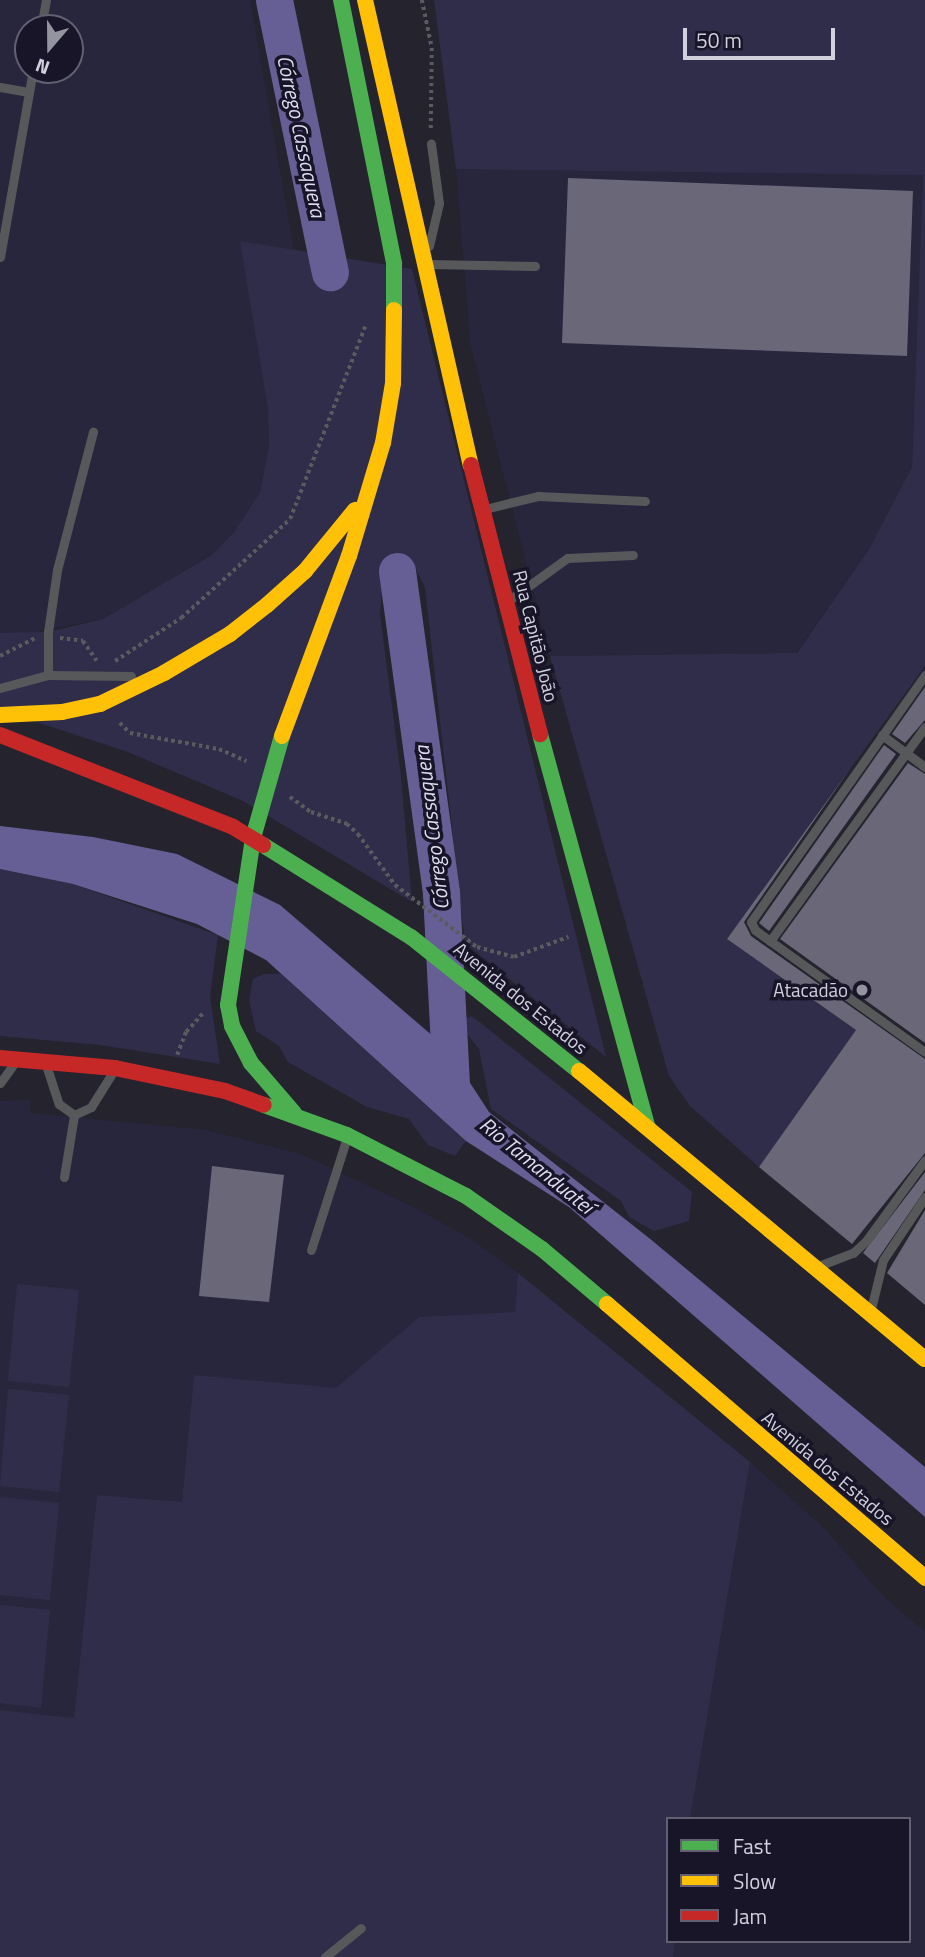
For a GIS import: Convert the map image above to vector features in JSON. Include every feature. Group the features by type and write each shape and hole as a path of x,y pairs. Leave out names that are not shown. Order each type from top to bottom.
{"highway":[{"path":"294,1113 251,1063 232,1026 228,1005 253,838 273,757 370,489 391,396 396,337 394,264 341,0"},
{"name":"Rua Capitão João","path":"365,0 422,263 506,603 590,929 647,1126"},
{"path":"0,715 62,712 100,704 164,673 230,634 305,571 370,489"},
{"name":"Avenida dos Estados","path":"0,735 155,792 253,838 411,937 647,1126 925,1359"},
{"name":"Avenida dos Estados","path":"0,1058 44,1060 171,1077 294,1113 347,1135 466,1196 542,1249 925,1578"}],"lane":[{"path":"0,257 31,84"},
{"path":"0,87 29,93"},
{"path":"431,144 439,203 422,263 535,266"},
{"path":"48,675 48,638 57,570 93,432"},
{"path":"484,510 538,496 645,501"},
{"path":"506,603 567,558 633,555"},
{"path":"0,688 48,675 164,673"},
{"path":"925,675 753,914 755,930 925,1052"},
{"path":"770,941 925,727"},
{"path":"882,735 925,767"},
{"path":"0,1083 18,1058"},
{"path":"44,1060 59,1104 74,1115"},
{"path":"74,1115 91,1107 115,1068"},
{"path":"64,1177 74,1115"},
{"path":"311,1250 347,1135"},
{"path":"817,1266 853,1253 866,1241 925,1160"},
{"path":"871,1314 883,1260 925,1197"},
{"path":"325,1957 361,1928"}],"path":[{"path":"422,0 432,48 431,144"},
{"path":"109,663 181,618 290,519 368,317"},
{"path":"0,656 24,640 48,638 83,641 100,666"},
{"path":"412,899 464,938 491,954 514,957 590,929"},
{"path":"171,1077 186,1032 197,1017 211,1006 228,1005"}],"shaded area":[{"path":"0,0 250,0 294,251 241,241 268,409 269,446 260,492 235,531 212,555 103,619 24,634 0,633"},
{"path":"434,0 925,0 925,666 727,939 856,1030 759,1167 690,1106 669,1076 550,656 797,653 869,549 912,467 923,175 456,169"},
{"path":"456,169 923,174 912,467 869,549 796,653 550,656 471,347"},
{"path":"240,241 412,269 606,1057 465,943 425,588 415,567 383,574 380,614 401,776 412,902 243,801 128,752 0,710 0,633 48,632 103,619 212,555 235,531 260,492 269,446 268,409"},
{"path":"0,869 73,884 218,935 210,997 220,1064 100,1045 0,1036"},
{"path":"264,974 281,974 466,1141 455,1156 428,1145 409,1119 367,1107 288,1062 279,1046 256,1031 249,1001 253,979"},
{"path":"472,1016 692,1192 689,1221 654,1231 629,1217 621,1201 491,1109 479,1049 464,1030 464,1019"},
{"path":"30,1100 30,1113 206,1130 301,1154 411,1206 471,1239 518,1273 515,1312 419,1317 336,1389 194,1375 182,1502 97,1495 74,1718 0,1710 0,1101"},
{"path":"518,1273 750,1462 690,1817 666,1817 666,1943 675,1943 673,1957 0,1957 0,1710 74,1718 97,1495 182,1502 194,1375 336,1388 419,1317 515,1312"},
{"path":"17,1284 79,1290 69,1387 8,1381"},
{"path":"8,1389 69,1395 59,1492 0,1486"},
{"path":"750,1462 824,1528 882,1595 925,1632 925,1957 673,1957 675,1943 911,1943 911,1817 690,1817"},
{"path":"0,1497 59,1503 50,1600 0,1595"},
{"path":"0,1605 50,1610 41,1708 0,1703"}],"water":[{"name":"Rio Tamanduateí","path":"0,826 93,837 177,854 280,905 448,1049 489,1112 649,1238 925,1467 925,1517 569,1207 466,1141 266,960 197,924 73,884 0,869"}],"building":[{"path":"568,178 913,191 907,356 562,343"},
{"path":"925,687 925,720 905,743 892,734"},
{"path":"884,745 896,754 769,931 759,923"},
{"path":"908,763 925,774 925,1043 780,939"},
{"path":"850,769 744,922 751,936 925,1059 925,1153 852,1244 759,1167 856,1030 727,939"},
{"path":"212,1166 284,1175 269,1302 199,1296"},
{"path":"925,1172 925,1190 875,1263 863,1253"},
{"path":"925,1210 925,1305 887,1273"}],"waterway":[{"name":"Córrego Cassaquera","path":"274,0 330,272"},
{"name":"Córrego Cassaquera","path":"397,571 441,893 451,1087"}],"traffic: fast":[{"path":"341,0 394,264 394,310"},
{"path":"540,734 647,1126"},
{"path":"282,736 253,838 228,1005 232,1026 251,1063 294,1113"},
{"path":"263,845 411,937 579,1071"},
{"path":"264,1105 347,1135 466,1196 542,1249 607,1304"}],"traffic: slow":[{"path":"365,0 471,465"},
{"path":"282,736 349,556 383,443 393,383 394,310"},
{"path":"0,715 62,712 100,704 164,673 230,634 267,605 305,571 355,510"},
{"path":"579,1071 925,1359"},
{"path":"607,1304 925,1578"}],"traffic: jam":[{"path":"471,465 540,734"},
{"path":"0,735 233,827 263,845"},
{"path":"0,1058 115,1068 225,1091 264,1105"}],"place":[{"name":"Atacadão","path":"862,990"}]}
